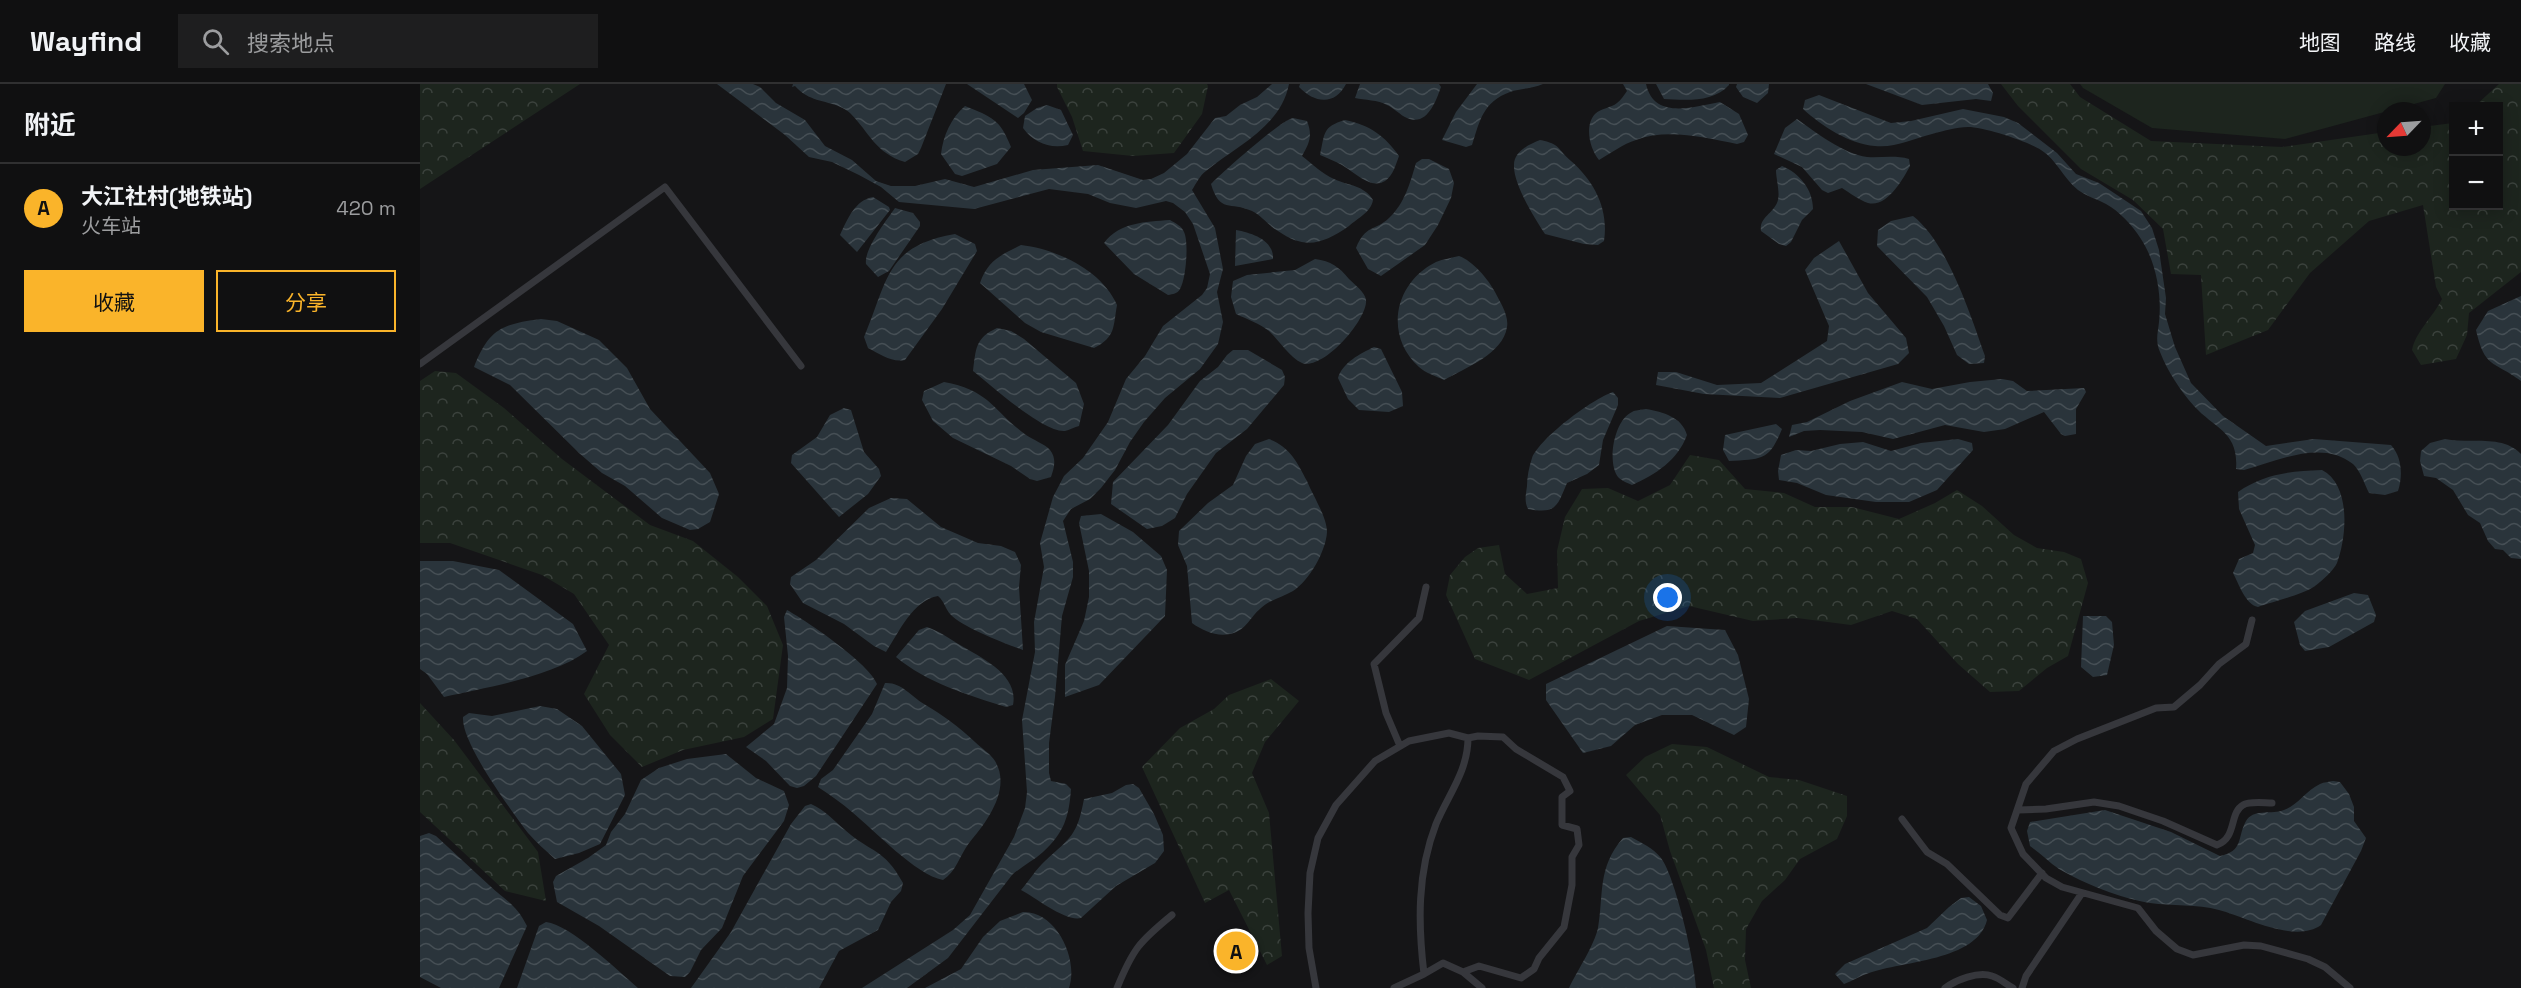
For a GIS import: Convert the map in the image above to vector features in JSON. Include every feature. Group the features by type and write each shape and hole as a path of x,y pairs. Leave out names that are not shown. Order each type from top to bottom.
{"street":[{"path":"420,364 664,187 801,366"},
{"path":"1400,746 1386,713 1374,664 1419,618 1426,587"},
{"path":"2252,620 2246,644 2219,664 2200,685 2174,707 2156,708 2054,751 2026,784 2011,828 2023,854 2042,873 2062,887 2138,908 2156,931 2177,949 2193,955 2244,945 2261,946 2308,959 2325,967 2350,988"},
{"path":"1316,988 1309,948 1308,913 1310,873 1318,838 1336,805 1375,761 1409,741 1449,733 1468,738 1503,737 1516,749 1563,777 1570,790 1562,797 1562,825 1577,829 1579,845 1572,857 1572,885 1564,927 1539,958 1534,969 1521,978 1479,966 1463,972"},
{"path":"1424,974 1420,938 1420,885 1436,824 1456,785 1468,754 1468,738"},
{"path":"2018,810 2046,809 2094,802 2120,806 2155,818 2217,845 2223,843 2229,836 2240,807 2244,804 2272,803"},
{"path":"1902,819 1927,852 1947,864 2000,915 2008,918 2042,873"},
{"path":"2022,988 2026,976 2082,893"},
{"path":"1117,988 1131,956 1143,939 1172,915"},
{"path":"1394,988 1443,963 1463,972 1482,988"},
{"path":"1945,988 1953,982 1971,976 1990,975 2013,988"}],"green space":[{"path":"420,84 580,84 420,189"},
{"path":"1057,84 1207,84 1208,86 1202,114 1174,153 1133,156 1083,151 1072,117"},
{"path":"2001,84 2070,84 2080,97 2151,141 2282,147 2377,133 2377,156 2431,156 2431,126 2449,124 2449,210 2503,210 2503,102 2479,102 2499,84 2521,84 2521,272 2469,313 2467,335 2456,359 2421,365 2412,350 2414,343 2442,299 2436,287 2423,205 2369,221 2310,273 2268,330 2206,355 2201,275 2171,274 2163,229 2133,200 2081,169 2018,106"},
{"path":"2080,84 2445,84 2436,98 2421,102 2377,102 2377,114 2285,139 2152,128 2083,88"},
{"path":"435,371 456,373 504,408 562,459 650,525 693,541 738,577 767,606 783,645 773,719 744,737 683,750 642,767 610,735 584,694 609,645 574,594 542,575 450,543 420,543 420,381"},
{"path":"1690,455 1719,460 1745,489 1784,493 1815,507 1852,507 1899,519 1957,490 1982,506 2014,535 2037,548 2064,552 2081,559 2088,583 2068,656 2047,668 2019,691 1990,692 1958,664 1917,619 1892,611 1851,625 1797,618 1753,621 1689,606 1639,621 1529,680 1475,659 1446,595 1450,575 1465,557 1478,548 1499,545 1505,574 1527,594 1558,588 1557,551 1565,517 1582,489 1608,488 1638,501 1670,485"},
{"path":"1271,679 1299,701 1265,742 1252,773 1269,813 1282,956 1267,965 1229,890 1205,903 1142,767 1180,728 1214,709 1229,695"},
{"path":"420,703 454,740 538,852 546,901 505,891 420,812"},
{"path":"1672,744 1707,747 1769,777 1799,780 1847,796 1847,816 1837,839 1800,859 1785,880 1762,901 1746,929 1745,960 1751,988 1714,988 1706,950 1670,851 1660,815 1626,775 1645,757"}],"water":[{"path":"717,84 753,84 760,87 776,103 805,120 825,146 852,160 876,181 891,186 915,186 945,179 974,187 1033,170 1098,165 1143,180 1151,179 1164,173 1187,154 1215,118 1226,116 1240,105 1257,97 1272,84 1289,84 1277,112 1267,124 1204,173 1192,190 1215,228 1223,269 1217,292 1223,322 1218,344 1200,369 1165,398 1144,422 1115,470 1101,488 1090,499 1071,509 1063,521 1073,562 1073,577 1062,616 1049,743 1049,773 1051,781 1066,784 1071,789 1064,824 1056,838 1043,852 1012,875 948,958 907,988 862,988 953,930 970,915 1014,837 1025,808 1027,792 1022,720 1035,652 1034,622 1044,567 1040,543 1053,497 1064,476 1083,458 1108,422 1126,379 1145,356 1163,326 1202,295 1207,288 1210,274 1193,224 1185,212 1173,203 1166,201 1136,208 1110,203 1088,194 1049,189 974,209 899,202 881,187 859,175 832,162 809,157 785,135"},
{"path":"793,84 946,84 918,154 905,162 880,148 845,109 811,98 795,86 792,87"},
{"path":"967,84 1024,84 1032,100 1018,118"},
{"path":"1300,84 1346,84 1336,96 1324,100 1305,92 1299,87"},
{"path":"1360,84 1439,84 1441,87 1430,111 1420,119 1414,120 1404,117 1383,103 1355,98"},
{"path":"1477,84 1543,84 1510,92 1494,101 1484,113 1472,145 1466,147 1442,140 1456,112"},
{"path":"1623,84 1646,84 1650,95 1657,103 1666,107 1687,108 1720,102 1739,114 1748,135 1744,142 1737,144 1686,135 1648,136 1626,144 1599,160 1591,144 1590,125 1597,112 1615,105 1621,99 1627,91"},
{"path":"1656,84 1729,85 1707,98 1681,100 1664,99"},
{"path":"1737,84 1769,84 1768,93 1757,103 1743,97 1736,87"},
{"path":"1866,84 1988,84 1993,93 1991,101 1976,99 1922,105"},
{"path":"1819,95 1891,123 1911,121 1963,109 2004,117 2018,123 2057,153 2076,174 2099,183 2141,211 2152,228 2159,250 2166,298 2165,314 2175,347 2191,383 2223,416 2266,446 2314,439 2391,445 2395,450 2400,467 2401,479 2398,491 2385,495 2369,493 2353,464 2328,453 2299,454 2244,470 2236,469 2234,447 2230,439 2189,400 2171,374 2158,348 2159,289 2151,258 2141,239 2116,211 2078,190 2047,154 2005,135 1968,127 1950,129 1890,146 1865,145 1836,133 1803,109 1805,100"},
{"path":"1047,105 1061,110 1073,135 1068,145 1043,144 1032,138 1023,128 1025,116"},
{"path":"965,106 994,120 1003,130 1011,147 997,164 962,176 955,174 941,154 948,128"},
{"path":"1293,118 1307,121 1309,126 1309,140 1302,156 1330,177 1365,191 1373,200 1367,211 1349,226 1322,241 1305,243 1288,237 1252,211 1222,203 1214,193 1211,184 1265,137"},
{"path":"1797,119 1849,152 1867,157 1909,159 1910,166 1894,191 1882,201 1868,203 1842,188 1828,193 1822,190 1802,167 1774,154 1785,128"},
{"path":"1345,120 1376,132 1399,156 1388,179 1380,183 1368,182 1342,165 1320,155 1328,128"},
{"path":"1540,140 1552,143 1558,148 1587,177 1598,196 1605,229 1604,241 1598,245 1584,244 1545,234 1531,211 1517,182 1514,165 1520,152"},
{"path":"1422,159 1429,159 1449,169 1454,183 1451,198 1425,245 1381,276 1368,269 1356,248 1363,235 1395,212 1406,192 1416,163"},
{"path":"1782,166 1799,177 1808,188 1813,209 1802,220 1791,242 1786,246 1779,244 1761,231 1764,219 1777,203 1776,170"},
{"path":"873,197 890,210 857,252 840,235 856,206"},
{"path":"895,208 913,213 920,222 920,226 889,271 878,277 866,264 866,258 876,235"},
{"path":"1913,216 1937,243 1957,281 1985,356 1984,363 1969,364 1957,355 1927,297 1877,246 1878,230 1891,221"},
{"path":"1170,220 1183,230 1187,252 1180,289 1168,295 1134,274 1104,243 1110,236 1125,227"},
{"path":"1236,230 1261,238 1270,247 1273,259 1235,266"},
{"path":"955,234 975,244 977,251 942,309 905,360 891,359 868,348 864,337 892,269 915,247"},
{"path":"1839,241 1868,293 1906,338 1909,353 1898,364 1780,398 1704,394 1656,385 1658,372 1676,372 1717,385 1761,383 1827,341 1829,326 1805,270 1814,258"},
{"path":"1021,245 1049,251 1063,257 1076,263 1101,281 1117,305 1114,325 1106,340 1094,348 1041,332 1025,323 980,283 991,264 1001,255"},
{"path":"1459,256 1475,266 1492,287 1502,304 1507,327 1504,337 1491,352 1444,380 1421,369 1408,354 1401,340 1398,325 1399,310 1403,296 1422,271 1436,262"},
{"path":"1315,259 1326,261 1338,268 1362,291 1366,300 1365,308 1343,342 1332,352 1311,363 1302,363 1288,353 1269,331 1236,314 1231,297 1233,281 1247,275 1295,270"},
{"path":"2521,296 2521,381 2487,358 2479,343 2476,330 2488,311"},
{"path":"541,319 557,321 599,340 627,368 650,409 710,473 719,494 710,522 698,529 690,530 662,518 625,486 602,473 579,453 510,385 474,367 485,344 498,331 516,323"},
{"path":"997,328 1011,331 1024,339 1076,383 1084,404 1079,426 1065,431 1055,430 1031,417 973,371 978,345 984,336"},
{"path":"1374,347 1381,349 1402,392 1403,406 1389,412 1359,410 1348,399 1338,378 1348,363"},
{"path":"1233,350 1248,350 1282,370 1285,377 1284,385 1247,429 1216,453 1187,494 1175,518 1162,526 1147,529 1111,504 1113,482 1168,425 1200,381 1218,367"},
{"path":"2002,379 2013,381 2027,391 2084,388 2086,392 2076,409 2076,434 2065,436 2061,434 2044,412 2005,429 1984,432 1945,425 1893,439 1862,432 1820,430 1804,431 1789,437 1792,425 1807,422 1850,401 1902,382 1932,389"},
{"path":"944,382 972,390 990,402 1026,435 1048,448 1054,460 1051,477 1037,481 1030,479 1011,466 953,438 933,421 922,400 924,391"},
{"path":"1613,392 1618,398 1618,405 1603,440 1599,465 1587,474 1567,483 1561,498 1554,507 1544,510 1528,509 1526,497 1528,476 1532,458 1537,450 1568,420 1593,402"},
{"path":"844,408 851,410 864,452 879,469 881,476 868,494 839,517 791,463 792,455 817,437 830,415"},
{"path":"1646,409 1665,414 1676,420 1687,435 1678,452 1665,466 1632,485 1620,479 1615,471 1614,443 1626,417 1633,411"},
{"path":"1776,424 1782,429 1768,453 1749,460 1729,461 1723,450 1725,435"},
{"path":"1269,439 1288,451 1307,481 1326,526 1324,548 1311,573 1293,591 1264,605 1244,627 1236,632 1225,635 1210,633 1192,623 1187,566 1178,545 1179,531 1208,503 1233,485 1246,456 1255,444"},
{"path":"1958,439 1972,443 1973,450 1937,490 1909,502 1876,502 1826,495 1797,483 1779,480 1781,455 1796,450 1811,451 1840,444 1863,442 1891,451 1921,443"},
{"path":"2445,439 2495,442 2514,448 2521,454 2521,559 2511,558 2503,550 2495,549 2488,541 2480,523 2468,515 2453,490 2436,478 2424,476 2420,461 2421,451 2430,443"},
{"path":"2322,470 2338,487 2342,499 2343,539 2337,563 2324,578 2309,589 2258,607 2253,605 2243,593 2233,573 2239,559 2253,553 2255,545 2239,509 2238,492 2268,477 2299,471"},
{"path":"891,498 907,499 941,527 978,543 1001,546 1015,552 1021,565 1019,587 1023,650 964,625 949,613 938,596 929,599 914,610 886,652 844,624 803,603 790,584 791,577 816,560 869,508"},
{"path":"1101,514 1133,532 1161,556 1167,570 1165,616 1099,685 1065,697 1065,665 1084,621 1089,597 1089,571 1079,523 1081,516"},
{"path":"420,561 453,561 499,570 573,624 587,651 556,668 538,674 444,697 427,674 420,669"},
{"path":"2354,593 2368,595 2376,615 2374,622 2329,647 2305,651 2300,645 2294,622 2305,611"},
{"path":"787,610 809,623 851,655 877,684 816,776 804,786 797,788 790,786 766,761 746,747 774,724 787,688 788,656 784,617"},
{"path":"2083,616 2106,616 2112,622 2114,645 2107,675 2093,677 2081,667"},
{"path":"1667,626 1725,630 1738,655 1749,699 1746,727 1734,735 1692,715 1662,715 1635,725 1611,746 1583,753 1546,700 1546,684"},
{"path":"927,627 988,662 1005,676 1013,694 1013,705 1006,707 948,687 921,674 896,657 919,630"},
{"path":"885,683 901,687 957,726 991,756 999,772 999,794 995,805 955,868 943,880 920,870 836,799 818,787 821,779 833,770 872,714"},
{"path":"540,706 557,709 582,726 621,774 625,795 600,844 579,853 555,859 528,833 488,776 470,743 463,717 469,713 492,716"},
{"path":"726,754 756,778 784,791 789,805 784,821 743,876 722,928 701,950 685,977 670,976 599,926 557,902 553,882 556,876 606,845 611,832 625,814 641,780 659,768 687,759"},
{"path":"2333,781 2340,782 2349,794 2354,807 2354,821 2366,838 2321,925 2298,932 2270,927 2211,908 2150,903 2115,894 2059,869 2030,846 2027,831 2030,822 2105,810 2171,832 2220,856 2233,851 2239,843 2243,827 2249,817 2257,813 2287,809 2315,787"},
{"path":"1133,784 1139,788 1163,835 1164,851 1155,863 1116,886 1081,918 1059,913 1021,890 1042,864 1072,835 1079,821 1084,799 1112,793 1126,785"},
{"path":"811,804 825,812 890,863 903,883 901,891 891,902 878,930 839,951 819,988 691,988 731,932 791,824 805,806"},
{"path":"429,833 436,836 510,903 527,926 499,988 441,988 420,977 420,836"},
{"path":"1631,837 1654,851 1666,868 1683,920 1696,988 1569,988 1596,935 1603,882 1609,860 1623,838"},
{"path":"1969,897 1981,906 1987,920 1980,934 1969,944 1954,952 1869,973 1844,984 1835,974 1845,964 1927,928 1961,898"},
{"path":"1023,912 1046,919 1062,939 1071,964 1069,988 925,988 961,969 983,937 1000,921"},
{"path":"546,922 581,939 638,988 517,988 539,926"}],"place":[{"name":"大江社村(地铁站)","path":"1236,951"}]}
